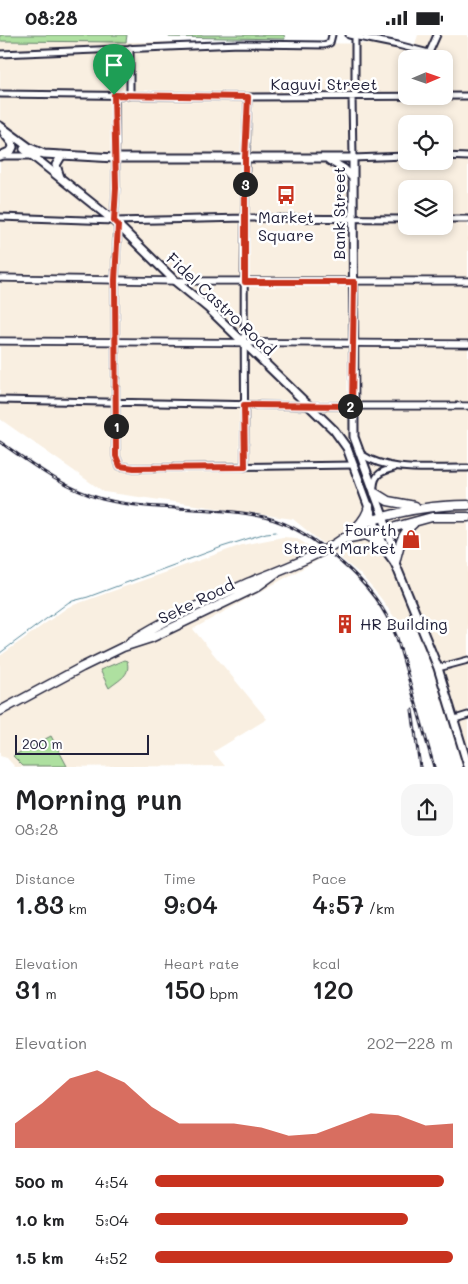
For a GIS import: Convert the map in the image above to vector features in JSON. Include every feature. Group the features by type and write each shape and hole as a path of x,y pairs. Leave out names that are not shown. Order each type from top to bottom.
{"main road":[{"path":"0,126 30,149 42,153 62,155 115,158 353,158"},
{"path":"0,156 11,151 14,147 2,132"},
{"name":"Fidel Castro Road","path":"2,132 116,223 176,281 208,308 334,430 347,448 378,532 389,556 395,563"},
{"path":"60,177 56,165 62,155"},
{"path":"322,158 335,163 352,177"},
{"name":"Bank Street","path":"353,158 352,406 354,437 383,516 393,547 395,563"},
{"path":"374,491 388,501 420,507"},
{"path":"360,524 420,507 468,505"},
{"path":"342,539 368,515 370,506"},
{"path":"342,539 366,535 432,517 468,517"},
{"path":"416,522 408,529 401,540 395,563 438,668 468,766"},
{"path":"366,535 384,545"},
{"name":"Seke Road","path":"0,711 123,647 151,639 255,588 277,572 342,539"}],"street":[{"path":"0,54 38,54 240,44 323,45 330,43 332,35"},
{"path":"432,50 437,35"},
{"path":"352,36 398,45 413,50"},
{"name":"Bank Street","path":"352,36 354,96 353,158"},
{"path":"130,48 130,95"},
{"name":"Kaguvi Street","path":"0,94 398,97"},
{"path":"114,95 116,456 120,466 134,468 354,465"},
{"name":"Kaguvi Street","path":"453,96 468,96"},
{"path":"245,467 245,159 248,97"},
{"path":"0,156 33,156 42,153"},
{"path":"353,158 398,156"},
{"path":"453,156 468,157"},
{"path":"0,217 116,223 245,218 398,219"},
{"path":"453,219 468,219"},
{"path":"0,278 245,282 468,281"},
{"path":"0,341 468,344"},
{"path":"0,400 308,406 468,406"},
{"path":"361,454 376,463 397,467 468,468"},
{"path":"374,491 376,477 380,473 397,467"},
{"path":"438,668 468,660"},
{"path":"454,719 468,715"}],"shaded area":[{"path":"418,35 468,35 468,766 462,766 433,671 410,615 397,621 360,574 293,519 104,492 0,419 0,41 415,44"},
{"path":"283,537 296,538 325,556 193,629 267,719 213,752 225,766 15,767 7,758 0,756 0,656 68,607 242,545"}],"green space":[{"path":"0,35 127,35 126,42 0,41"},
{"path":"169,35 284,35 285,39 169,37"},
{"path":"124,660 127,661 128,666 126,673 109,688 100,670"},
{"path":"51,736 67,766 23,766 13,756"}],"waterway":[{"path":"0,653 69,602 88,597 222,547 266,533 276,532"}],"railway":[{"path":"0,442 49,475 88,495 142,506 224,511 264,517 296,529 325,548 367,588 387,616 397,638 434,767"},
{"path":"412,710 420,767"}],"place":[{"name":"Market Square","path":"286,195"},
{"name":"Fourth Street Market","path":"411,539"},
{"name":"HR Building","path":"345,624"}],"route":[{"path":"114,95 248,97 245,159 245,282 354,282 352,406 244,405 245,467 134,468 120,466 116,456 115,280 118,225 114,221 116,188 114,95"}]}
